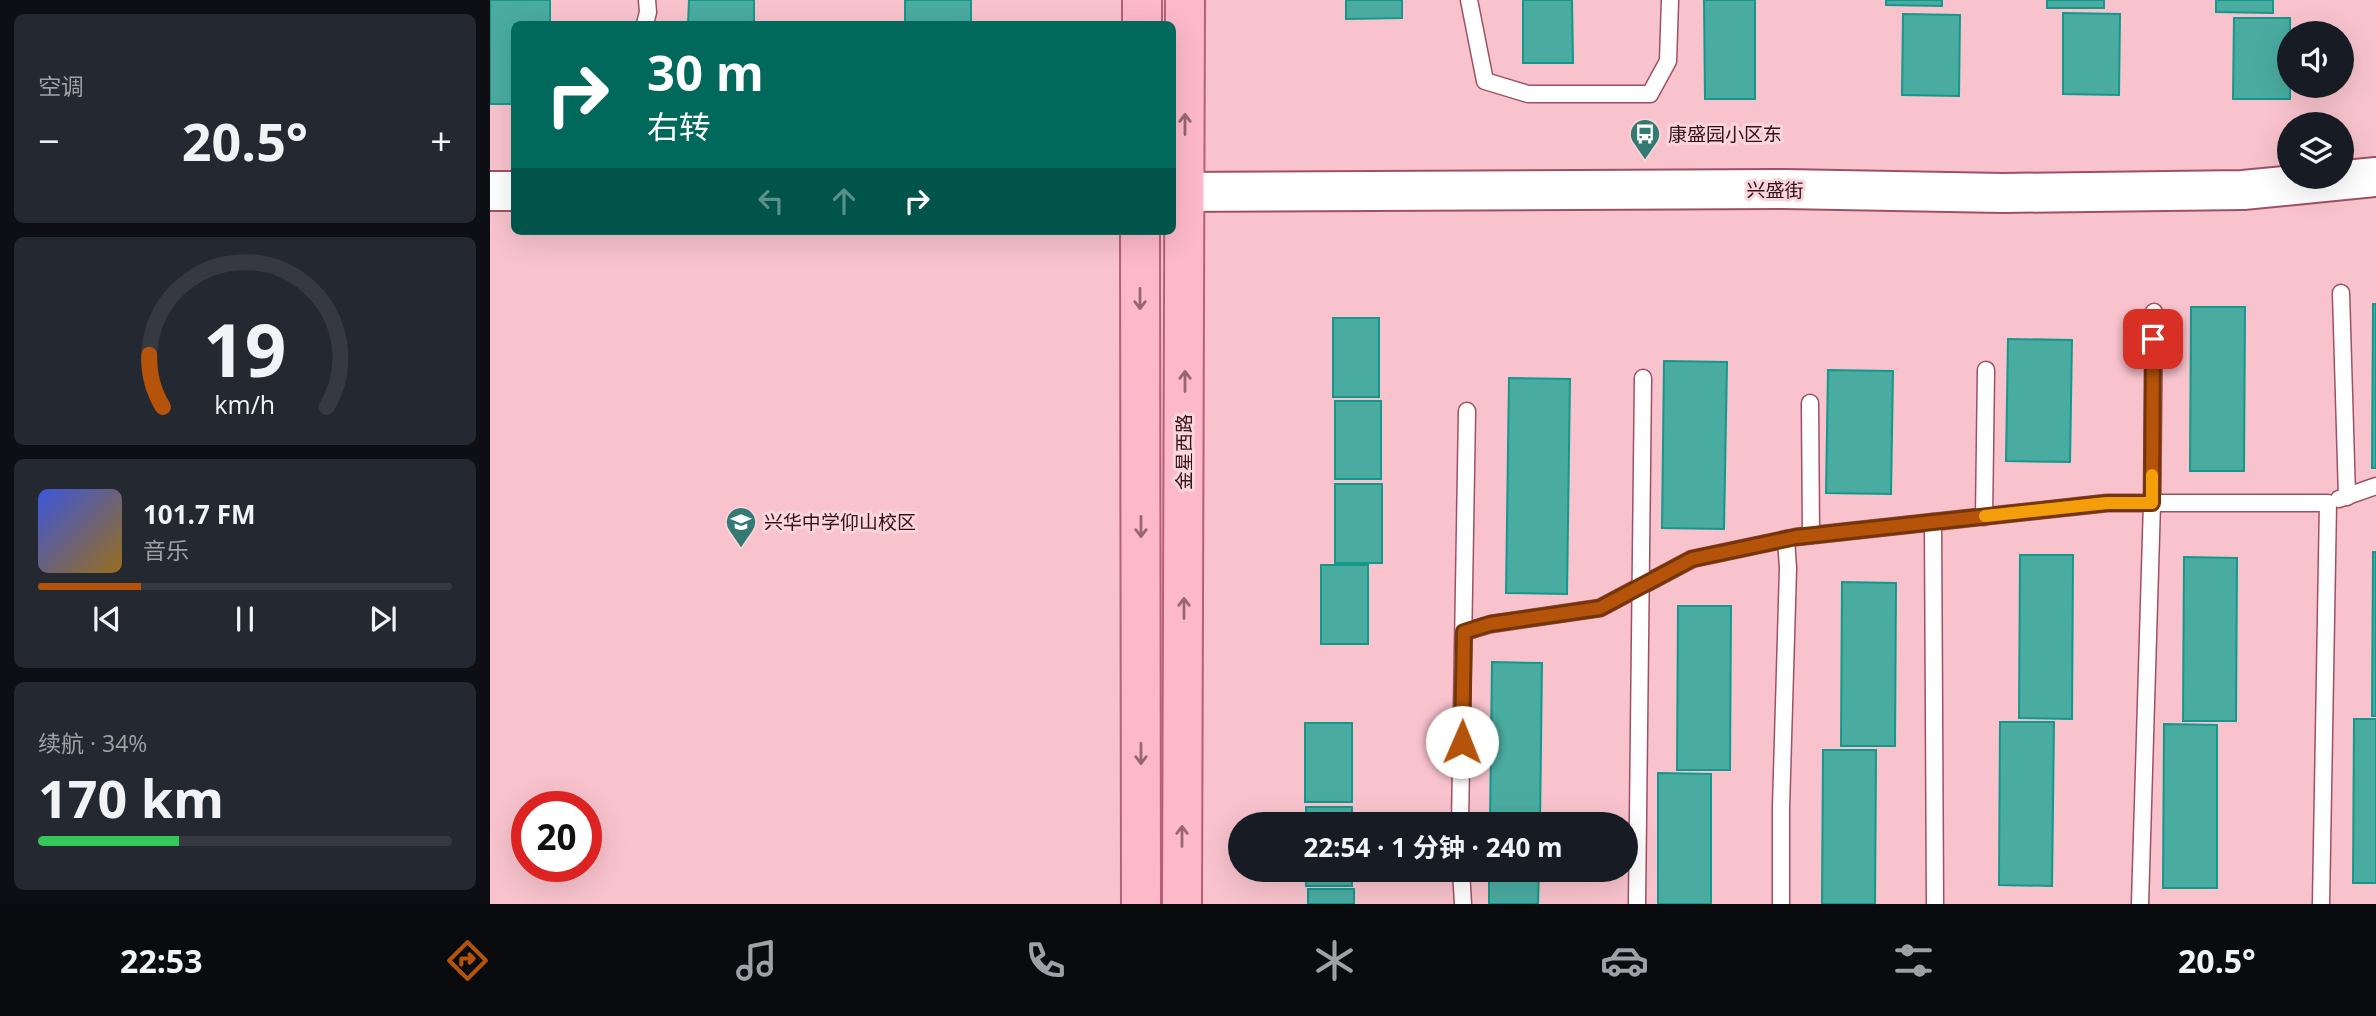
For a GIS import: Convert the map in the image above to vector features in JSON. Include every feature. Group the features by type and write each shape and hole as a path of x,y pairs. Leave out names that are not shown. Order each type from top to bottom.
{"main road":[{"path":"1142,0 1142,21"},
{"name":"金星西路","path":"1182,904 1179,192 1185,0"},
{"path":"1140,235 1141,904"}],"street":[{"name":"兴盛街","path":"1179,192 1784,189 2003,193 2243,190 2376,177"},
{"path":"490,191 511,191"}],"lane":[{"path":"646,21 647,0"},
{"path":"1469,0 1485,81 1528,94 1650,94 1668,61 1670,0"},
{"path":"2341,293 2347,496"},
{"path":"2140,904 2152,503 2154,312"},
{"path":"1984,517 1986,370"},
{"path":"1637,904 1643,378"},
{"path":"1810,402 1811,535"},
{"path":"1460,812 1467,411"},
{"path":"1464,632 1490,624 1600,608 1692,559 1786,539 2107,503 2328,503 2376,486"},
{"path":"2320,904 2328,503"},
{"path":"1933,522 1935,904"},
{"path":"1781,904 1788,568 1786,539"},
{"path":"1462,882 1463,904"}],"building":[{"path":"490,0 550,0 550,21 511,21 511,104 490,104"},
{"path":"689,0 754,0 754,21 688,21"},
{"path":"905,0 971,0 971,21 905,21"},
{"path":"1346,0 1402,0 1402,18 1346,19"},
{"path":"1523,0 1572,0 1573,63 1523,63"},
{"path":"1704,0 1755,0 1755,99 1705,99"},
{"path":"1886,0 1942,0 1942,6 1886,5"},
{"path":"2047,0 2104,0 2104,8 2047,8"},
{"path":"2216,0 2273,0 2273,13 2216,12"},
{"path":"2063,13 2120,14 2119,95 2063,94"},
{"path":"1903,14 1960,15 1959,96 1902,95"},
{"path":"2234,18 2290,18 2290,21 2277,21 2277,98 2290,99 2233,99"},
{"path":"2373,304 2376,304 2376,468 2372,468"},
{"path":"2191,307 2245,307 2244,471 2190,471"},
{"path":"1333,318 1379,318 1379,397 1333,397"},
{"path":"2008,339 2072,340 2070,462 2006,461"},
{"path":"1664,361 1727,362 1724,529 1662,528"},
{"path":"1828,370 1893,371 1891,494 1826,493"},
{"path":"1509,378 1570,379 1567,594 1506,593"},
{"path":"1335,401 1381,401 1381,479 1335,479"},
{"path":"1335,484 1382,484 1382,563 1335,563"},
{"path":"2373,552 2376,552 2376,716 2372,716"},
{"path":"2020,555 2073,555 2072,719 2019,718"},
{"path":"2184,557 2237,558 2236,721 2183,721"},
{"path":"1321,565 1368,565 1368,644 1321,644"},
{"path":"1842,582 1896,583 1895,746 1841,746"},
{"path":"1678,606 1731,606 1730,770 1677,770"},
{"path":"1492,662 1542,663 1540,812 1490,812"},
{"path":"2354,719 2376,719 2376,883 2353,883"},
{"path":"2000,722 2054,722 2052,886 1999,885"},
{"path":"1305,723 1352,723 1352,802 1305,802"},
{"path":"2164,724 2217,725 2217,888 2163,888"},
{"path":"1823,750 1876,750 1875,904 1822,904"},
{"path":"1658,773 1711,774 1711,904 1658,904"},
{"path":"1306,807 1352,807 1352,812 1306,812"},
{"path":"1306,882 1352,882 1352,886 1306,886"},
{"path":"1489,882 1539,882 1538,904 1489,904"},
{"path":"1308,889 1354,889 1354,904 1308,904"}],"slow traffic":[{"path":"1985,516 2107,503 2152,503 2152,475"}],"place":[{"name":"康盛园小区东","path":"1645,161"},
{"name":"兴华中学仰山校区","path":"741,549"}],"route":[{"path":"1462,742 1464,632 1490,624 1600,608 1692,559 1796,537 2107,503 2152,503 2153,339"}]}
